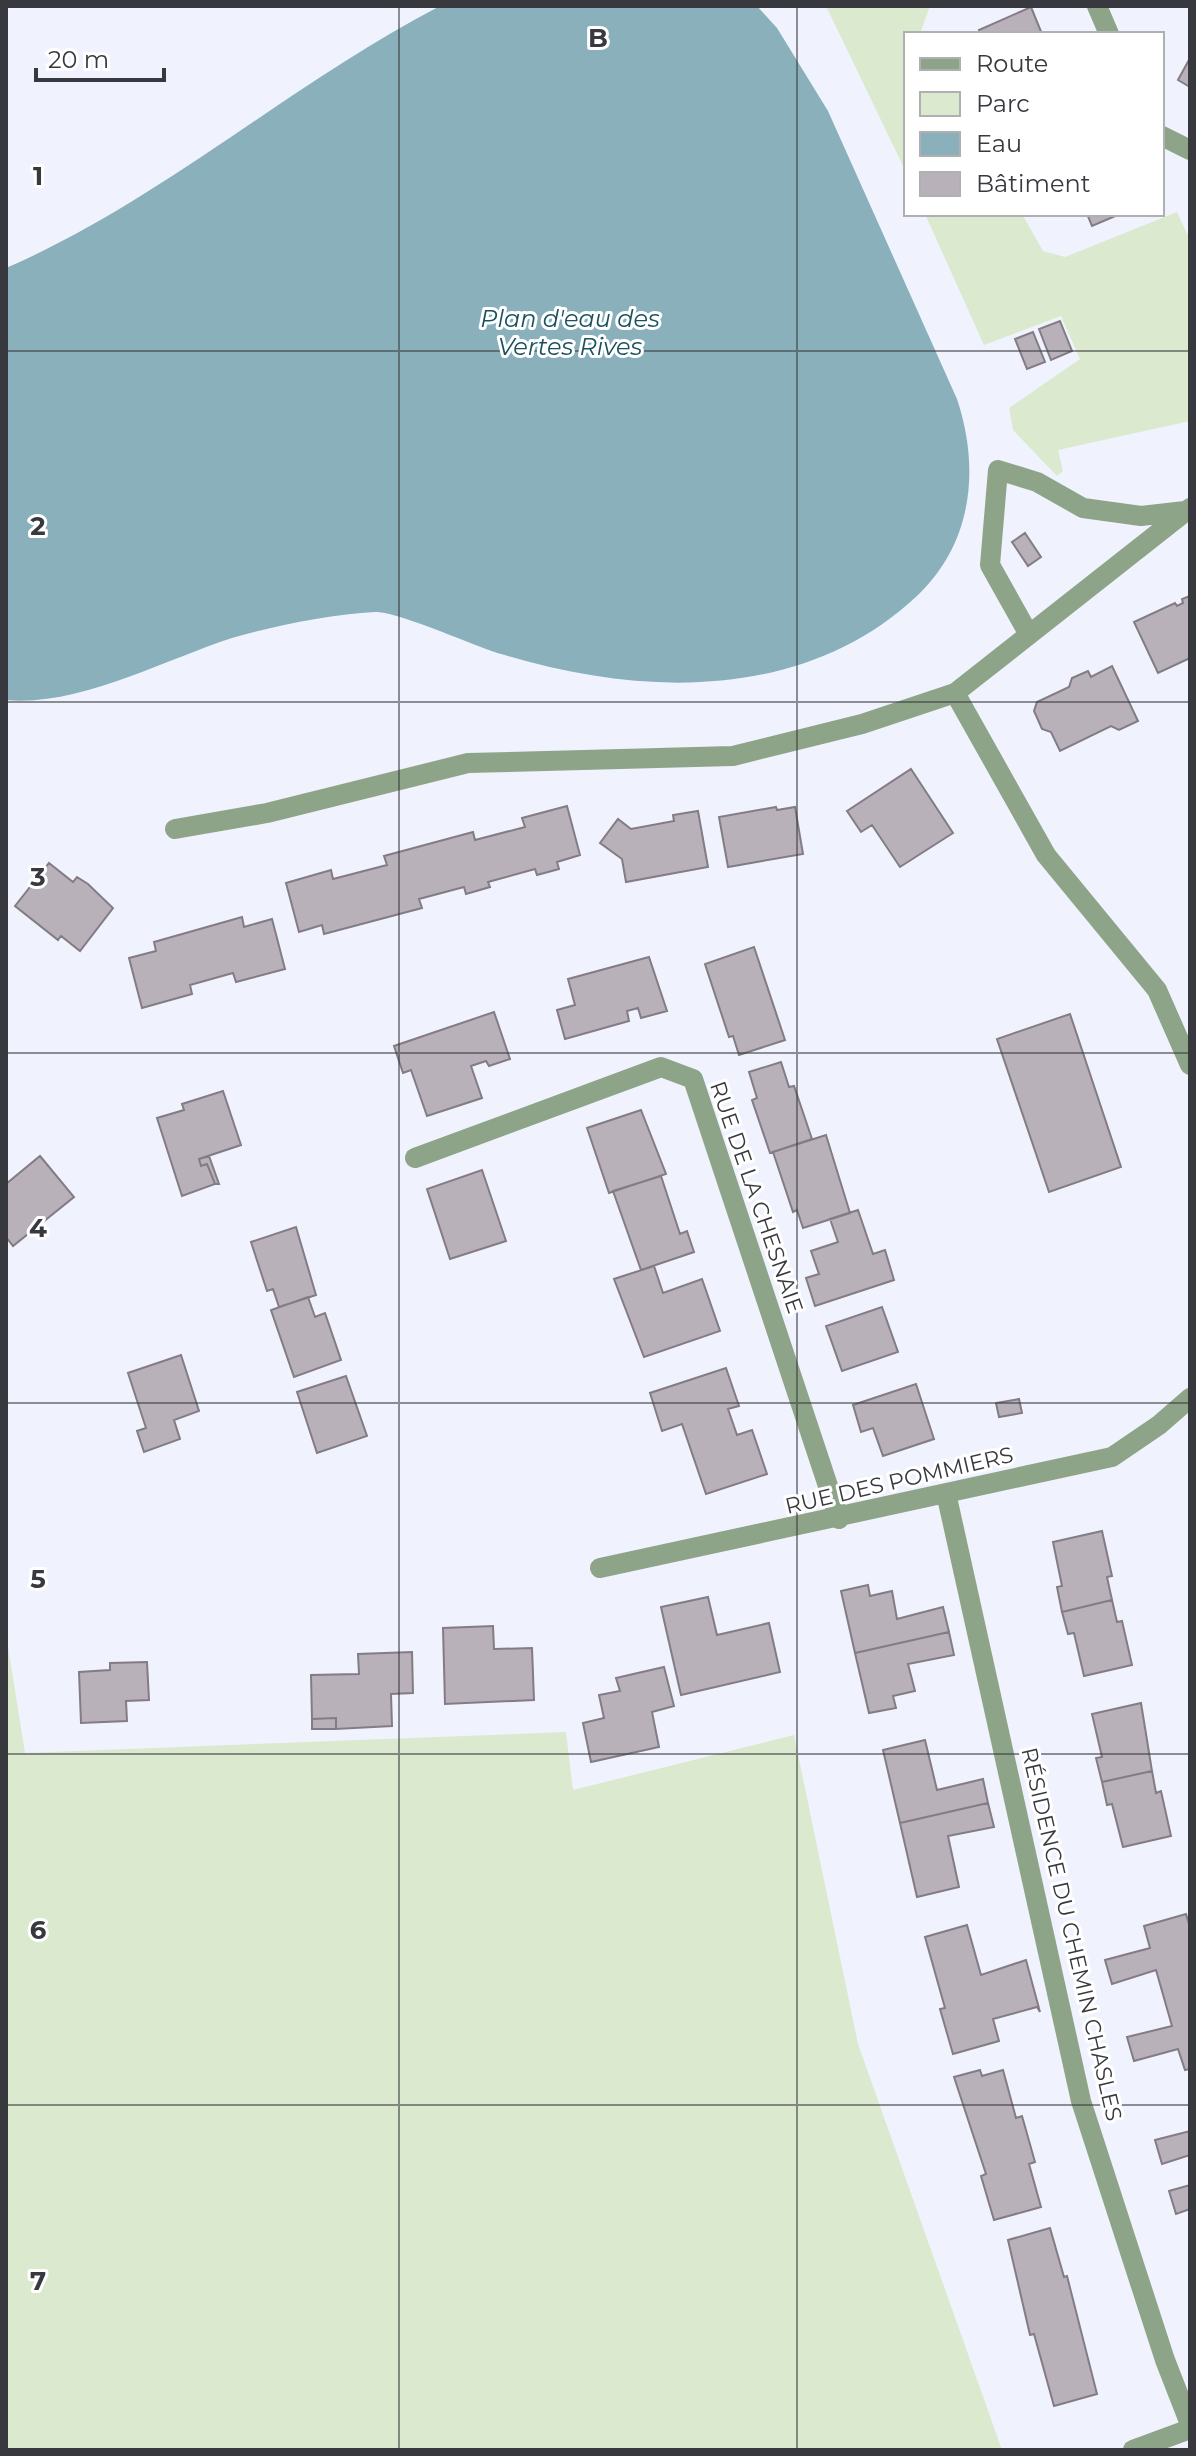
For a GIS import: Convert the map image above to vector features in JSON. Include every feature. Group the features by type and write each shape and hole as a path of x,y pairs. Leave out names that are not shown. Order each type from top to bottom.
{"street":[{"path":"1097,6 1108,32"},
{"path":"1164,137 1190,150"},
{"path":"1028,633 990,565 998,470 1037,482 1083,508 1141,516 1188,509"},
{"path":"175,829 267,813 468,763 733,756 862,724 955,693 1188,509"},
{"path":"955,693 1046,855 1157,990 1190,1065"},
{"name":"RUE DE LA CHESNAIE","path":"415,1158 661,1067 693,1079 839,1519"},
{"name":"RUE DES POMMIERS","path":"600,1568 839,1519 1112,1457 1159,1425 1190,1398"},
{"name":"RÉSIDENCE DU CHEMIN CHASLES","path":"946,1493 1081,2101 1165,2360 1190,2426"},
{"path":"1133,2450 1190,2426"}],"green space":[{"path":"826,6 930,6 921,32 904,32 904,168"},
{"path":"1177,212 1190,240 1190,421 1058,450 1063,471 1057,476 1013,430 1009,408 1080,359 1061,316 984,345 926,216 1023,216 1043,251 1065,257"},
{"path":"6,1634 25,1753 566,1732 573,1790 794,1735 858,2044 1002,2450 6,2450"}],"water":[{"name":"Plan d'eau des Vertes Rives","path":"440,6 757,6 777,28 828,111 957,399 968,451 969,477 961,528 951,552 918,595 873,630 825,655 773,672 720,681 665,682 609,678 554,668 501,654 400,617 375,612 322,618 232,638 120,680 62,696 6,700 6,268 118,210 331,70"}],"building":[{"path":"1031,7 1041,32 980,32"},
{"path":"1190,58 1190,87 1178,80"},
{"path":"1088,216 1115,216 1092,226"},
{"path":"1060,321 1072,351 1051,360 1039,329"},
{"path":"1033,332 1045,362 1027,369 1015,339"},
{"path":"1025,533 1041,557 1028,566 1012,542"},
{"path":"1190,596 1190,658 1158,673 1134,622 1175,603 1177,606 1183,603 1182,599"},
{"path":"1112,666 1138,721 1119,730 1111,726 1060,751 1051,732 1042,729 1034,711 1037,702 1069,687 1072,678 1088,671 1091,677"},
{"path":"911,769 953,833 900,867 872,825 861,832 847,811"},
{"path":"567,806 580,855 557,862 559,869 537,875 535,869 488,882 490,887 466,894 464,887 419,899 422,908 324,934 322,925 299,932 286,883 331,870 333,879 387,865 384,856 473,832 475,840 525,827 522,818"},
{"path":"776,807 777,810 795,807 803,854 728,867 719,817"},
{"path":"698,811 708,867 626,882 622,859 600,843 618,819 631,829 674,821 673,815"},
{"path":"49,863 73,882 77,877 88,884 113,908 80,951 61,936 58,940 15,906"},
{"path":"242,917 244,927 272,919 285,969 236,982 233,973 190,985 192,994 142,1008 129,958 156,951 154,942"},
{"path":"754,947 785,1040 739,1055 733,1036 729,1037 705,964"},
{"path":"649,957 667,1011 641,1018 638,1008 627,1011 629,1021 565,1039 557,1010 575,1005 568,979"},
{"path":"494,1012 510,1059 489,1066 486,1061 471,1066 482,1098 427,1116 411,1070 403,1073 394,1046"},
{"path":"1070,1014 1121,1167 1049,1192 997,1039"},
{"path":"781,1062 789,1087 794,1086 812,1139 770,1153 752,1100 757,1098 749,1072"},
{"path":"223,1091 241,1145 199,1159 201,1166 207,1164 215,1184 182,1196 157,1118 184,1110 182,1104"},
{"path":"641,1110 666,1174 609,1193 587,1128"},
{"path":"826,1135 850,1213 803,1228 797,1210 793,1212 773,1152"},
{"path":"40,1156 74,1197 13,1246 6,1237 6,1184"},
{"path":"209,1156 219,1184 215,1184 207,1164 201,1166 199,1159"},
{"path":"482,1170 506,1241 450,1259 427,1189"},
{"path":"661,1176 680,1234 687,1231 694,1252 641,1270 613,1191"},
{"path":"858,1210 873,1254 885,1250 894,1280 815,1306 806,1278 819,1274 811,1251 838,1242 830,1219"},
{"path":"296,1227 316,1295 279,1307 273,1289 267,1291 251,1242"},
{"path":"654,1266 663,1293 702,1279 720,1331 644,1357 614,1279"},
{"path":"308,1297 315,1317 325,1313 341,1360 294,1377 271,1310"},
{"path":"882,1307 898,1352 842,1371 826,1326"},
{"path":"181,1355 199,1411 174,1420 180,1439 144,1452 137,1431 146,1428 128,1373"},
{"path":"726,1368 739,1406 728,1409 737,1435 752,1430 767,1474 706,1494 682,1424 662,1431 650,1393"},
{"path":"346,1376 367,1436 317,1453 297,1392"},
{"path":"916,1384 934,1439 883,1456 873,1428 861,1432 853,1405"},
{"path":"1019,1399 1022,1413 999,1417 996,1403"},
{"path":"1102,1531 1112,1576 1107,1577 1112,1600 1062,1612 1057,1587 1062,1586 1053,1542"},
{"path":"868,1585 870,1596 892,1591 897,1619 943,1607 949,1632 855,1653 841,1591"},
{"path":"708,1597 717,1635 769,1623 780,1672 681,1695 661,1607"},
{"path":"1112,1600 1117,1622 1122,1621 1132,1665 1084,1676 1074,1633 1068,1634 1062,1612"},
{"path":"493,1626 494,1649 532,1648 534,1700 445,1704 443,1628"},
{"path":"949,1632 954,1655 908,1664 915,1691 893,1696 896,1708 869,1713 855,1653"},
{"path":"412,1652 413,1693 391,1694 392,1726 336,1729 336,1718 312,1719 311,1675 359,1674 358,1654"},
{"path":"147,1662 149,1700 126,1701 127,1721 81,1723 79,1672 110,1670 110,1663"},
{"path":"664,1667 674,1706 652,1712 659,1747 591,1762 583,1723 604,1718 599,1695 620,1691 616,1678"},
{"path":"1141,1703 1152,1771 1102,1782 1096,1758 1102,1757 1092,1714"},
{"path":"336,1718 336,1729 312,1729 312,1719"},
{"path":"925,1740 937,1790 983,1779 988,1803 900,1823 883,1750"},
{"path":"1152,1771 1156,1793 1161,1791 1171,1836 1123,1847 1112,1804 1107,1805 1102,1782"},
{"path":"988,1803 994,1827 948,1836 959,1887 917,1897 900,1823"},
{"path":"1186,1914 1190,1927 1190,2069 1185,2070 1178,2049 1134,2061 1127,2037 1172,2026 1156,1970 1112,1984 1105,1960 1150,1948 1144,1926"},
{"path":"967,1925 981,1975 1026,1960 1040,2012 1037,2007 993,2019 999,2041 953,2054 940,2009 945,2008 925,1937"},
{"path":"980,2070 982,2076 1003,2070 1016,2118 1022,2116 1035,2162 1029,2164 1041,2207 994,2220 981,2176 986,2174 954,2077"},
{"path":"1190,2131 1190,2155 1162,2164 1155,2140"},
{"path":"1190,2185 1190,2209 1176,2214 1169,2191"},
{"path":"1050,2228 1064,2277 1067,2276 1097,2394 1054,2406 1034,2334 1030,2335 1008,2240"}]}
